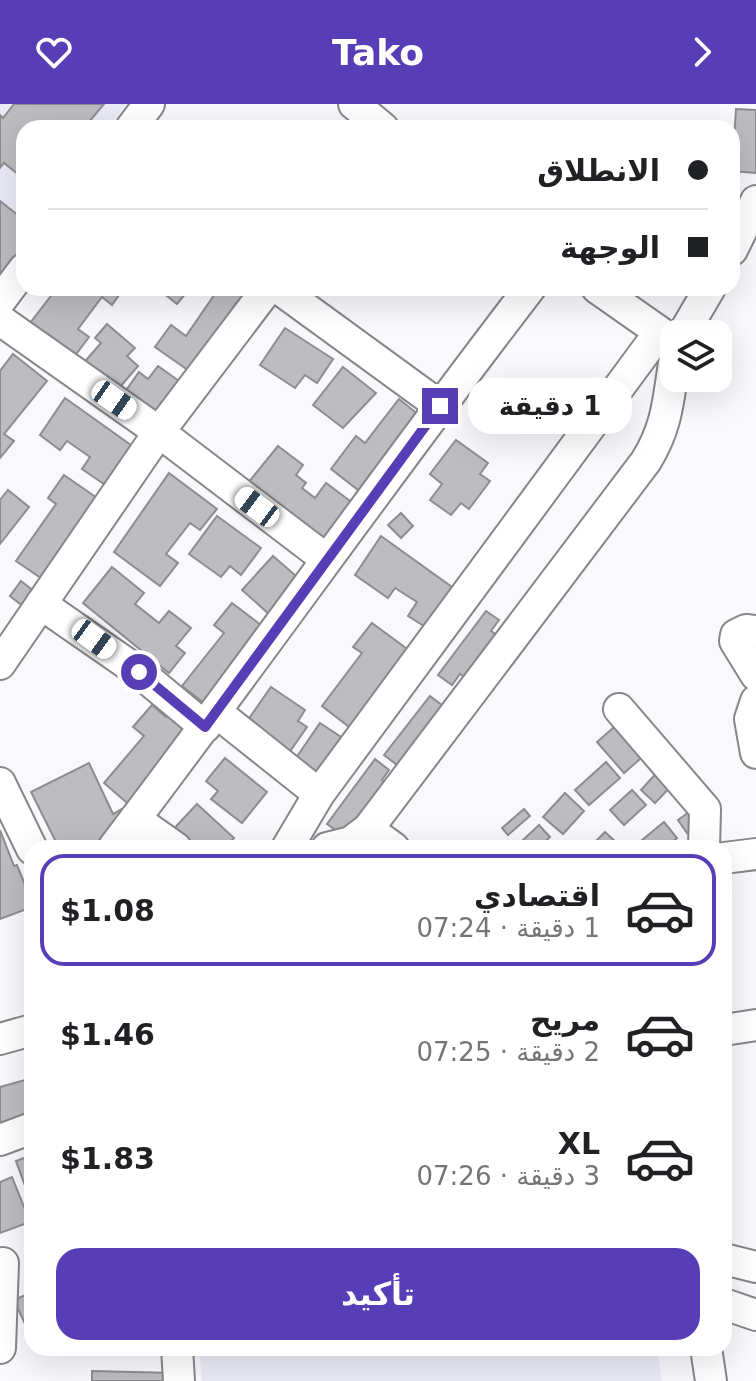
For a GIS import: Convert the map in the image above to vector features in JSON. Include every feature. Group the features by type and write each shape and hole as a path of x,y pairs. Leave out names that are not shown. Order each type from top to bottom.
{"street":[{"path":"354,104 373,120"},
{"path":"740,234 756,201"},
{"path":"0,301 16,280"},
{"path":"0,664 159,432 262,296"},
{"path":"289,296 440,406"},
{"path":"119,840 524,296"},
{"path":"610,296 660,328"},
{"path":"685,320 704,296"},
{"path":"0,320 159,432 326,559"},
{"path":"292,840 319,794 660,352"},
{"path":"354,840 368,829 646,461 666,419 670,392"},
{"path":"41,604 319,794"},
{"path":"756,631 741,631 735,641 756,675"},
{"path":"756,701 750,719 756,753"},
{"path":"619,709 705,809 704,840"},
{"path":"0,783 28,840"},
{"path":"135,819 165,840"},
{"path":"368,829 383,840"},
{"path":"732,857 756,854"},
{"path":"732,1029 756,1025"},
{"path":"0,1039 24,1032"},
{"path":"0,1140 24,1131"},
{"path":"732,1261 756,1267"},
{"path":"0,1348 3,1263"},
{"path":"732,1307 756,1315"},
{"path":"177,1356 179,1381"},
{"path":"707,1356 711,1381"}],"shaded area":[{"path":"0,104 126,104 114,120 16,120 16,255 0,278"},
{"path":"200,1356 658,1356 662,1381 202,1381"}],"building":[{"path":"14,104 104,104 91,120 16,120 16,173 4,163 0,168 0,115 3,118"},
{"path":"736,109 756,110 756,173 740,172 740,120 735,120"},
{"path":"0,201 16,214 16,258 0,279"},
{"path":"51,296 118,296 112,305 102,297 78,329 89,337 71,361 27,327"},
{"path":"167,296 184,296 177,304"},
{"path":"214,296 250,296 260,303 205,382 155,347 171,325 186,336"},
{"path":"107,324 135,348 127,356 138,366 114,394 81,366 101,343 95,338"},
{"path":"285,328 333,359 317,383 305,375 295,388 260,365"},
{"path":"13,354 47,381 4,434 14,441 0,458 0,371"},
{"path":"158,366 186,386 163,425 122,396 139,372 148,379"},
{"path":"343,367 376,393 343,428 313,405"},
{"path":"65,398 142,453 111,489 82,469 90,457 67,441 60,450 40,435"},
{"path":"399,399 429,423 371,500 331,469 356,436 365,443"},
{"path":"456,440 488,463 480,474 490,481 469,509 461,503 451,515 430,500 442,484 430,474"},
{"path":"278,446 303,465 296,475 306,483 302,488 315,498 326,483 354,504 329,545 248,483"},
{"path":"169,473 217,509 200,530 190,523 166,554 178,563 160,586 114,552"},
{"path":"64,475 110,507 54,587 16,561 56,504 48,498"},
{"path":"8,490 29,507 0,544 0,500"},
{"path":"401,513 413,526 401,538 388,525"},
{"path":"217,516 261,548 241,575 230,566 221,577 189,554"},
{"path":"381,536 470,600 438,635 408,616 417,602 395,588 388,598 355,575"},
{"path":"273,556 303,582 270,615 242,590"},
{"path":"112,567 144,593 135,604 159,623 169,611 191,628 176,646 185,653 169,673 83,603"},
{"path":"21,581 40,596 29,611 10,596"},
{"path":"232,603 274,635 218,714 182,686 224,633 214,625"},
{"path":"486,611 499,620 491,631 506,642 474,684 460,674 452,685 438,675"},
{"path":"372,623 414,654 357,733 322,706 362,653 353,647"},
{"path":"271,687 305,710 298,721 307,727 286,757 243,727"},
{"path":"430,696 456,716 410,775 384,755"},
{"path":"152,705 166,717 169,713 200,739 141,815 104,783 144,736 133,727"},
{"path":"621,721 647,753 624,773 597,742"},
{"path":"320,723 350,743 333,787 294,761"},
{"path":"225,758 267,792 242,823 211,799 218,791 206,781"},
{"path":"375,759 389,770 382,780 397,791 348,839 327,824"},
{"path":"606,762 620,778 589,805 575,790"},
{"path":"89,763 113,814 122,809 135,837 129,840 55,840 31,792"},
{"path":"662,767 676,781 655,803 641,790"},
{"path":"632,790 646,805 624,825 610,810"},
{"path":"565,793 584,811 563,834 543,817"},
{"path":"197,804 234,838 173,840 168,835"},
{"path":"699,805 709,818 687,833 678,820"},
{"path":"524,809 530,816 508,835 502,828"},
{"path":"664,822 677,838 675,840 642,840"},
{"path":"539,825 550,837 547,840 523,840"},
{"path":"0,830 24,882 24,910 0,919"},
{"path":"605,832 614,840 597,840"},
{"path":"24,1080 24,1129 0,1124 0,1087"},
{"path":"24,1158 24,1183 16,1161"},
{"path":"12,1177 24,1207 24,1224 0,1233 0,1182"},
{"path":"24,1296 24,1322 14,1300"},
{"path":"92,1371 174,1373 174,1381 92,1381"}],"route":[{"path":"139,672 205,727 440,406"}]}
